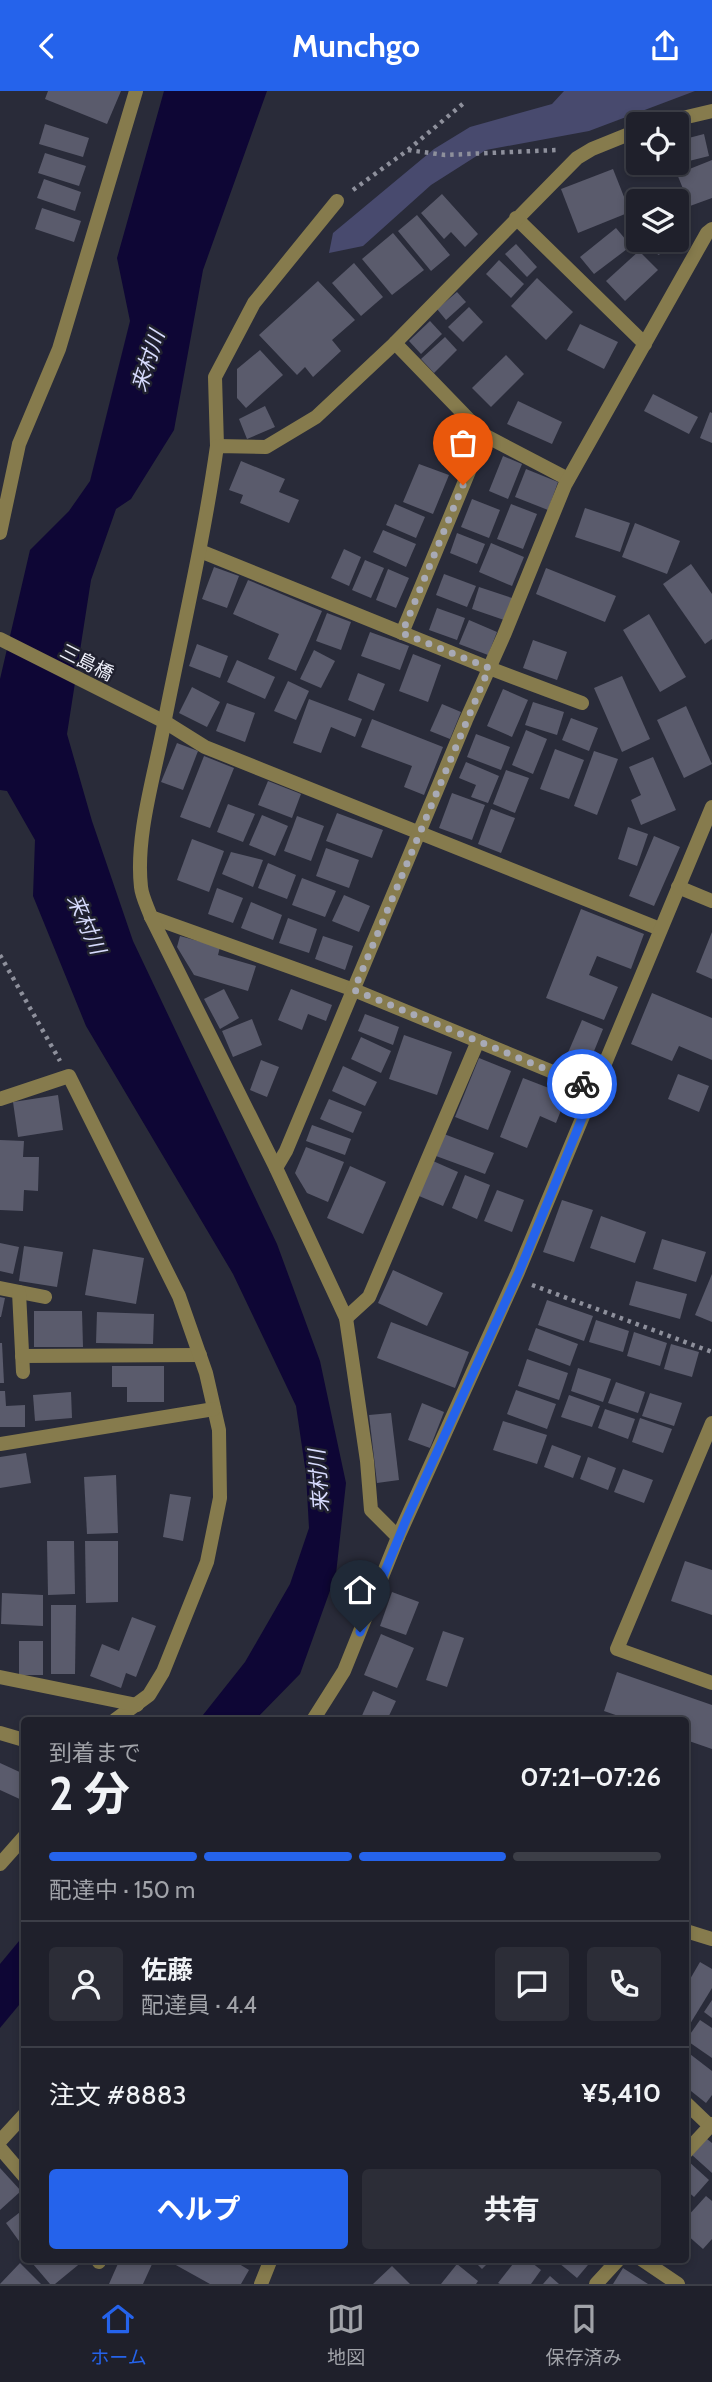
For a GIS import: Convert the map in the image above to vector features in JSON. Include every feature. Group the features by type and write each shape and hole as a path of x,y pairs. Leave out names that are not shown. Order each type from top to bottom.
{"street":[{"path":"0,533 19,444 59,349 136,91"},
{"path":"689,116 712,111"},
{"path":"216,446 266,447 316,417 395,343 577,158 626,135"},
{"path":"337,201 254,303 215,377 216,446 200,551 183,622 140,856 141,890 151,918 276,1168 346,1318 367,1461 371,1510 398,1537"},
{"path":"516,218 645,344"},
{"path":"276,1168 286,1151 568,479 707,233 712,229"},
{"path":"395,343 484,435 568,479"},
{"path":"402,633 484,435"},
{"path":"200,551 582,703"},
{"name":"三島橋","path":"4,641 165,722 205,747 660,929"},
{"path":"315,1717 344,1671 398,1537 516,1279 712,807"},
{"path":"678,887 712,901"},
{"path":"151,918 354,990 594,1089"},
{"path":"346,1318 369,1297 478,1041"},
{"path":"0,1098 69,1076 179,1296 200,1355 219,1430 220,1498 207,1562 163,1672 149,1695 119,1717"},
{"path":"0,1288 45,1297"},
{"path":"19,1292 23,1372"},
{"path":"22,1356 200,1355"},
{"path":"0,1444 214,1409"},
{"path":"712,1423 617,1649 712,1682"},
{"path":"0,1677 136,1705"},
{"path":"0,1733 21,1739"},
{"path":"0,1864 21,1840"},
{"path":"689,1932 712,1939"},
{"path":"689,2106 711,2125 689,2149"},
{"path":"0,2141 21,2118"},
{"path":"0,2148 21,2172"},
{"path":"261,2284 269,2263"},
{"path":"596,2284 615,2263"},
{"path":"647,2263 678,2284"}],"path":[{"path":"337,201 408,149 465,102"},
{"path":"408,149 445,155 592,149"},
{"path":"0,955 69,1076"},
{"path":"516,1279 712,1352"}],"shaded area":[{"path":"564,91 695,91 639,112 626,112 626,117 589,131 486,150 431,185 363,246 329,253 333,233 434,149 470,127 552,104"}],"water":[{"name":"来村川","path":"164,91 267,91 203,270 174,430 131,499 116,509 91,580 67,734 92,821 133,941 277,1244 320,1361 346,1483 336,1574 300,1674 258,1717 201,1717 245,1662 290,1584 309,1528 306,1474 296,1406 233,1274 86,1026 33,896 35,840 7,791 0,790 0,679 30,550 69,511 90,481 130,321 117,258"},
{"path":"21,1939 21,2003 0,2028 0,1964"}],"building":[{"path":"48,91 121,91 107,124 45,99"},
{"path":"45,124 89,138 83,157 39,144"},
{"path":"704,134 709,156 689,161 689,138"},
{"path":"45,153 86,166 79,186 38,173"},
{"path":"712,160 712,198 690,206 689,189 683,189 677,175 689,175 689,169"},
{"path":"613,169 626,202 626,214 578,233 561,189"},
{"path":"44,179 81,192 75,211 37,198"},
{"path":"442,194 478,234 465,247 451,232 444,239 421,213"},
{"path":"42,208 81,221 74,242 35,229"},
{"path":"417,215 450,255 431,271 398,231"},
{"path":"616,228 626,240 626,250 594,274 580,257"},
{"path":"393,233 424,270 392,295 362,259"},
{"path":"516,244 537,267 527,277 505,254"},
{"path":"638,252 658,270 625,301 606,281"},
{"path":"499,260 524,284 511,298 486,274"},
{"path":"354,263 383,297 361,316 332,283"},
{"path":"537,278 573,312 546,340 511,306"},
{"path":"318,281 355,320 332,340 341,351 313,377 305,367 297,375 259,335"},
{"path":"457,292 466,302 446,320 437,309"},
{"path":"469,307 483,322 463,342 448,327"},
{"path":"430,321 442,334 421,354 409,341"},
{"path":"580,324 618,342 604,369 567,350"},
{"path":"445,337 457,350 434,373 421,359"},
{"path":"260,350 283,375 246,408 237,398 237,369"},
{"path":"506,355 524,374 491,407 472,388"},
{"path":"653,394 698,417 689,434 644,411"},
{"path":"518,401 562,422 552,444 507,424"},
{"path":"265,406 275,427 247,439 239,419"},
{"path":"710,412 712,413 712,443 700,438"},
{"path":"503,456 522,464 508,499 489,491"},
{"path":"241,461 285,479 279,492 299,500 289,523 240,503 243,495 229,490"},
{"path":"419,464 449,475 433,514 403,502"},
{"path":"526,469 558,482 548,510 515,497"},
{"path":"472,499 500,510 489,538 461,527"},
{"path":"395,504 425,517 416,538 386,525"},
{"path":"511,504 537,514 523,549 497,539"},
{"path":"585,508 630,523 620,552 575,537"},
{"path":"635,523 680,541 667,574 622,557"},
{"path":"383,530 416,544 406,567 373,552"},
{"path":"457,533 485,544 477,564 450,553"},
{"path":"491,543 524,557 512,586 479,572"},
{"path":"344,549 361,557 349,586 331,578"},
{"path":"365,560 384,568 371,598 352,590"},
{"path":"691,564 712,594 712,639 705,644 663,584"},
{"path":"214,567 239,576 227,608 202,599"},
{"path":"546,568 616,596 605,622 536,594"},
{"path":"388,569 409,578 396,608 376,600"},
{"path":"444,574 476,586 467,607 436,595"},
{"path":"248,580 322,611 296,671 268,659 279,634 233,614"},
{"path":"479,587 515,599 507,621 472,609"},
{"path":"437,608 465,618 457,640 429,630"},
{"path":"327,613 351,622 341,650 316,641"},
{"path":"649,614 686,677 660,692 623,630"},
{"path":"469,620 497,632 488,655 459,644"},
{"path":"370,632 409,646 400,670 361,656"},
{"path":"533,640 567,652 557,680 523,668"},
{"path":"197,644 228,656 220,678 189,666"},
{"path":"314,650 335,661 321,688 300,679"},
{"path":"413,654 441,665 428,702 399,691"},
{"path":"237,660 275,677 265,699 227,682"},
{"path":"358,673 385,684 374,711 348,700"},
{"path":"622,676 650,739 622,752 594,688"},
{"path":"288,681 309,691 296,720 274,711"},
{"path":"192,687 220,702 207,727 179,713"},
{"path":"503,689 528,700 512,737 487,726"},
{"path":"309,699 362,719 355,737 331,727 321,753 293,743"},
{"path":"533,702 564,712 557,735 525,725"},
{"path":"227,703 255,713 245,742 216,731"},
{"path":"442,704 461,712 450,739 430,731"},
{"path":"686,706 712,764 684,778 657,720"},
{"path":"571,718 598,728 589,751 562,740"},
{"path":"372,719 443,747 424,795 404,787 412,766 361,747"},
{"path":"526,730 547,739 533,774 512,765"},
{"path":"476,734 510,747 501,770 467,757"},
{"path":"177,743 198,751 183,790 161,782"},
{"path":"555,749 584,760 569,799 540,789"},
{"path":"594,751 618,759 597,815 574,806"},
{"path":"204,756 234,768 210,828 180,817"},
{"path":"653,757 676,810 641,825 631,800 641,795 629,767"},
{"path":"466,762 499,776 488,803 471,797 476,785 459,778"},
{"path":"506,770 529,778 515,813 493,804"},
{"path":"268,781 301,794 292,818 258,805"},
{"path":"452,793 485,805 472,840 439,828"},
{"path":"228,804 255,814 243,842 217,832"},
{"path":"491,809 515,818 501,853 478,844"},
{"path":"337,813 383,830 372,858 326,841"},
{"path":"262,815 288,826 275,856 249,845"},
{"path":"297,816 324,826 311,861 284,851"},
{"path":"628,827 648,834 637,866 618,859"},
{"path":"654,836 680,847 654,906 629,896"},
{"path":"192,839 224,851 209,892 177,880"},
{"path":"326,848 359,860 349,888 316,876"},
{"path":"231,852 263,860 253,887 222,874"},
{"path":"268,863 296,875 287,899 258,888"},
{"path":"302,878 336,891 325,917 292,905"},
{"path":"217,888 243,898 233,923 208,914"},
{"path":"344,895 370,906 359,932 332,921"},
{"path":"251,902 282,915 273,940 241,928"},
{"path":"581,909 644,934 631,969 597,956 589,975 618,987 604,1020 546,998"},
{"path":"288,918 317,929 309,953 279,943"},
{"path":"712,932 712,979 696,972"},
{"path":"180,936 220,947 218,955 256,966 248,991 194,975 177,947"},
{"path":"323,936 353,946 345,970 315,959"},
{"path":"224,989 239,1018 220,1029 204,999"},
{"path":"291,989 332,1005 326,1021 308,1014 302,1030 278,1020"},
{"path":"652,993 712,1018 712,1060 679,1046 672,1061 631,1044"},
{"path":"365,1014 399,1027 393,1045 358,1031"},
{"path":"252,1019 262,1045 233,1057 222,1031"},
{"path":"582,1020 603,1029 586,1071 564,1062"},
{"path":"404,1035 452,1052 437,1095 389,1079"},
{"path":"361,1037 391,1051 381,1073 351,1059"},
{"path":"479,1058 511,1071 488,1130 455,1117"},
{"path":"261,1060 279,1067 267,1097 250,1090"},
{"path":"343,1066 377,1082 365,1106 332,1091"},
{"path":"678,1074 709,1086 699,1112 668,1099"},
{"path":"523,1078 567,1095 556,1123 540,1116 527,1148 500,1137"},
{"path":"58,1095 63,1130 18,1137 13,1102"},
{"path":"329,1099 362,1112 353,1133 320,1119"},
{"path":"312,1125 351,1139 345,1155 306,1141"},
{"path":"444,1134 494,1153 485,1174 436,1156"},
{"path":"0,1140 24,1141 23,1157 39,1157 38,1191 24,1190 23,1211 0,1210"},
{"path":"306,1147 344,1162 328,1202 307,1193 295,1173"},
{"path":"433,1161 458,1172 443,1206 419,1196"},
{"path":"350,1166 386,1182 363,1234 327,1218"},
{"path":"465,1175 490,1185 477,1219 452,1208"},
{"path":"497,1190 524,1200 512,1232 484,1221"},
{"path":"562,1200 593,1210 574,1262 543,1252"},
{"path":"601,1216 646,1232 635,1263 590,1248"},
{"path":"662,1239 706,1252 696,1282 653,1269"},
{"path":"0,1243 19,1247 13,1274 0,1271"},
{"path":"24,1246 63,1252 57,1287 19,1281"},
{"path":"93,1249 144,1258 136,1304 85,1295"},
{"path":"393,1270 443,1293 427,1326 378,1303"},
{"path":"712,1274 712,1322 695,1315"},
{"path":"636,1281 687,1294 680,1319 629,1305"},
{"path":"0,1297 5,1298 1,1317 0,1317"},
{"path":"547,1300 593,1316 584,1341 538,1325"},
{"path":"34,1311 82,1311 83,1347 34,1347"},
{"path":"97,1312 154,1314 153,1344 96,1343"},
{"path":"596,1320 629,1331 623,1352 589,1342"},
{"path":"391,1322 469,1352 455,1388 377,1358"},
{"path":"536,1328 578,1344 570,1366 528,1350"},
{"path":"634,1332 667,1343 660,1366 627,1356"},
{"path":"2,1343 4,1383 0,1383"},
{"path":"671,1344 699,1352 692,1377 664,1369"},
{"path":"527,1359 568,1373 559,1400 518,1386"},
{"path":"112,1366 164,1366 164,1402 127,1402 127,1387 112,1387"},
{"path":"578,1368 611,1379 603,1402 571,1391"},
{"path":"616,1382 645,1392 638,1413 608,1403"},
{"path":"516,1390 556,1404 547,1429 507,1414"},
{"path":"0,1391 5,1391 6,1406 25,1405 25,1427 0,1427"},
{"path":"71,1392 72,1418 35,1421 33,1395"},
{"path":"650,1393 682,1403 674,1426 642,1416"},
{"path":"569,1395 600,1406 592,1427 561,1417"},
{"path":"422,1403 444,1412 430,1448 408,1440"},
{"path":"605,1409 635,1419 628,1439 598,1428"},
{"path":"391,1413 399,1480 377,1483 369,1415"},
{"path":"640,1418 672,1429 663,1453 632,1442"},
{"path":"503,1421 547,1435 537,1464 493,1450"},
{"path":"552,1445 581,1456 573,1478 544,1467"},
{"path":"26,1453 31,1483 0,1488 0,1457"},
{"path":"588,1457 616,1468 608,1490 580,1479"},
{"path":"623,1469 653,1480 644,1503 614,1492"},
{"path":"116,1475 118,1533 87,1534 84,1477"},
{"path":"170,1494 191,1497 183,1541 163,1537"},
{"path":"47,1541 74,1541 75,1594 48,1595"},
{"path":"85,1541 118,1541 118,1602 86,1603"},
{"path":"685,1561 712,1570 712,1615 671,1601"},
{"path":"392,1592 419,1602 406,1635 380,1626"},
{"path":"2,1593 43,1595 43,1626 1,1624"},
{"path":"51,1605 76,1605 75,1674 51,1674"},
{"path":"132,1617 156,1626 136,1677 126,1673 121,1688 90,1676 102,1644 119,1651"},
{"path":"443,1631 464,1638 447,1687 426,1680"},
{"path":"381,1634 414,1648 397,1688 364,1675"},
{"path":"19,1641 43,1641 43,1675 19,1675"},
{"path":"617,1672 712,1705 712,1749 689,1741 689,1717 621,1717 604,1711"},
{"path":"373,1691 396,1701 388,1717 361,1717"},
{"path":"0,1763 21,1773 21,1800 0,1790"},
{"path":"700,1962 712,1969 712,1988 690,2024 689,2024 689,1981"},
{"path":"712,2000 712,2018 704,2012"},
{"path":"700,2020 712,2028 712,2058 689,2042 689,2036"},
{"path":"689,2053 712,2071 712,2095 706,2103 689,2089"},
{"path":"707,2139 712,2143 712,2173 692,2155"},
{"path":"689,2162 709,2180 694,2197 689,2193"},
{"path":"0,2168 21,2191 0,2210"},
{"path":"706,2196 712,2201 712,2239 703,2249 689,2237 689,2215"},
{"path":"21,2211 21,2244 6,2223"},
{"path":"20,2263 41,2284 0,2284"},
{"path":"81,2263 55,2284 50,2284 33,2264"},
{"path":"118,2263 153,2263 143,2284 109,2284"},
{"path":"172,2263 238,2263 249,2270 241,2284 210,2284"},
{"path":"476,2263 488,2263 482,2269"},
{"path":"514,2263 532,2263 541,2270 531,2284 498,2283"},
{"path":"559,2263 590,2263 577,2278"},
{"path":"457,2264 478,2281 476,2284 441,2284"},
{"path":"392,2266 410,2284 373,2284"},
{"path":"623,2268 648,2284 613,2284"},
{"path":"550,2276 559,2284 543,2284"}],"way so far":[{"path":"463,485 402,633 489,668 354,990 582,1084"}],"route":[{"path":"360,1632 406,1520 519,1272 594,1089 582,1084"}]}
